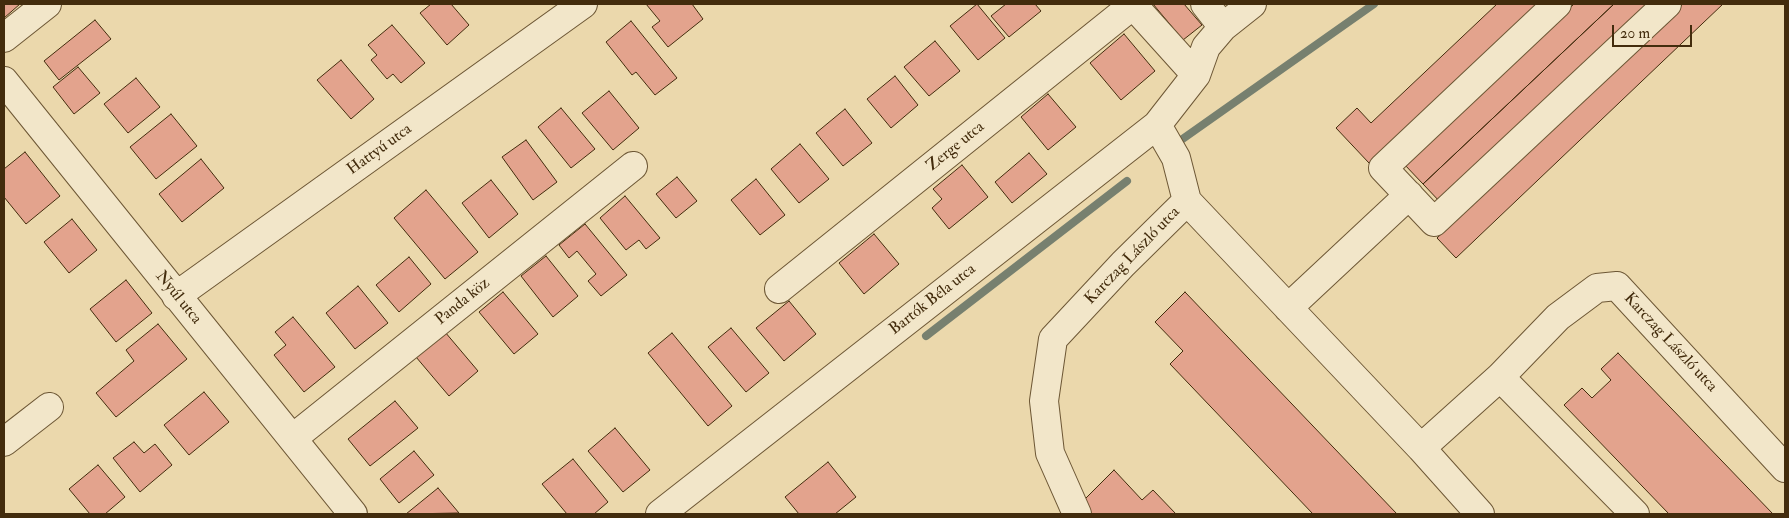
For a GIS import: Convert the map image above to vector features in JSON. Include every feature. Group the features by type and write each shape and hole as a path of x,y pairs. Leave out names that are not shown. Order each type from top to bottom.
{"street":[{"path":"4,38 47,4"},
{"name":"Hattyú utca","path":"176,296 583,4"},
{"path":"1133,4 1196,75"},
{"name":"Zerge utca","path":"779,290 1133,4"},
{"path":"1205,4 1223,27"},
{"name":"Bartók Béla utca","path":"660,514 1157,125 1196,75 1206,47 1223,27 1252,4"},
{"path":"1557,4 1383,168 1434,222 1667,4"},
{"name":"Nyúl utca","path":"4,81 353,514"},
{"path":"1157,125 1176,158 1187,201"},
{"name":"Panda köz","path":"293,438 634,166"},
{"path":"1288,308 1409,195"},
{"name":"Karczag László utca","path":"1077,514 1050,453 1044,401 1053,339 1123,264 1187,201 1421,448 1480,514"},
{"name":"Karczag László utca","path":"1421,448 1500,377 1558,317 1597,288 1617,286 1785,468"},
{"path":"1500,377 1635,514"},
{"path":"4,442 49,407"}],"building":[{"path":"4,4 20,4 4,18"},
{"path":"431,4 451,4 469,25 447,45 420,13"},
{"path":"646,4 692,4 703,19 668,47 652,27 660,21"},
{"path":"977,4 1005,38 978,60 950,26"},
{"path":"1006,4 1035,4 1041,11 1009,37 991,16"},
{"path":"1153,4 1184,4 1202,25 1183,40"},
{"path":"1497,4 1538,4 1369,163 1336,128 1357,108 1371,123"},
{"path":"1574,4 1614,4 1423,184 1404,164"},
{"path":"1614,4 1654,4 1442,204 1423,184"},
{"path":"1683,4 1723,4 1456,258 1437,238"},
{"path":"95,20 111,39 59,80 44,61"},
{"path":"631,21 677,78 655,95 636,72 632,75 606,42"},
{"path":"392,25 425,63 401,83 393,74 387,79 371,60 377,55 368,45"},
{"path":"1124,34 1155,71 1121,100 1090,63"},
{"path":"935,41 960,71 929,96 904,67"},
{"path":"341,60 374,99 351,119 317,80"},
{"path":"78,67 100,93 74,114 53,87"},
{"path":"895,76 918,105 891,128 867,99"},
{"path":"136,78 160,107 128,133 104,104"},
{"path":"609,91 639,128 613,150 582,113"},
{"path":"1048,94 1076,127 1048,150 1021,117"},
{"path":"561,108 595,149 571,168 538,127"},
{"path":"845,109 872,143 843,166 816,133"},
{"path":"171,114 197,146 156,179 130,147"},
{"path":"526,140 557,182 533,200 502,157"},
{"path":"800,144 829,179 799,203 771,169"},
{"path":"25,152 60,196 26,224 4,197 4,169"},
{"path":"1029,153 1047,174 1012,203 995,182"},
{"path":"201,159 224,188 182,222 159,194"},
{"path":"962,165 988,197 949,229 932,208 942,199 933,189"},
{"path":"677,177 697,201 676,218 656,194"},
{"path":"756,179 785,215 760,235 731,200"},
{"path":"491,180 518,214 489,238 462,203"},
{"path":"426,190 478,252 445,279 394,218"},
{"path":"625,196 660,238 646,249 639,240 626,250 600,218"},
{"path":"72,219 97,250 69,273 44,242"},
{"path":"585,224 627,275 601,296 588,281 596,274 577,251 569,258 559,245"},
{"path":"874,234 899,264 864,294 839,263"},
{"path":"546,256 578,296 553,317 521,276"},
{"path":"409,257 431,284 399,312 376,285"},
{"path":"126,280 152,313 116,342 90,309"},
{"path":"358,286 388,323 355,349 326,313"},
{"path":"503,292 538,334 514,354 479,312"},
{"path":"1185,292 1397,514 1313,514 1170,364 1183,351 1155,322"},
{"path":"789,301 816,334 784,361 756,328"},
{"path":"293,317 335,367 304,392 274,355 286,345 275,332"},
{"path":"158,324 187,359 116,417 96,393 134,361 126,350"},
{"path":"731,328 769,373 746,392 708,347"},
{"path":"445,332 478,371 449,396 416,357"},
{"path":"672,333 732,406 708,426 648,353"},
{"path":"1618,353 1773,514 1669,514 1564,405 1582,388 1592,398 1611,380 1601,369"},
{"path":"204,392 229,422 189,455 164,425"},
{"path":"395,401 418,428 370,466 348,439"},
{"path":"615,428 650,470 623,492 588,451"},
{"path":"134,442 144,453 155,444 172,465 140,492 113,458"},
{"path":"414,451 434,475 399,503 380,479"},
{"path":"573,459 608,502 594,514 567,514 542,484"},
{"path":"828,462 856,497 835,514 799,514 785,497"},
{"path":"98,465 125,497 105,514 90,514 69,489"},
{"path":"1114,470 1142,500 1153,490 1176,514 1090,514 1080,504"},
{"path":"438,488 459,513 406,514"}],"waterway":[{"path":"1174,145 1374,4"},
{"path":"926,336 1127,181"}]}
